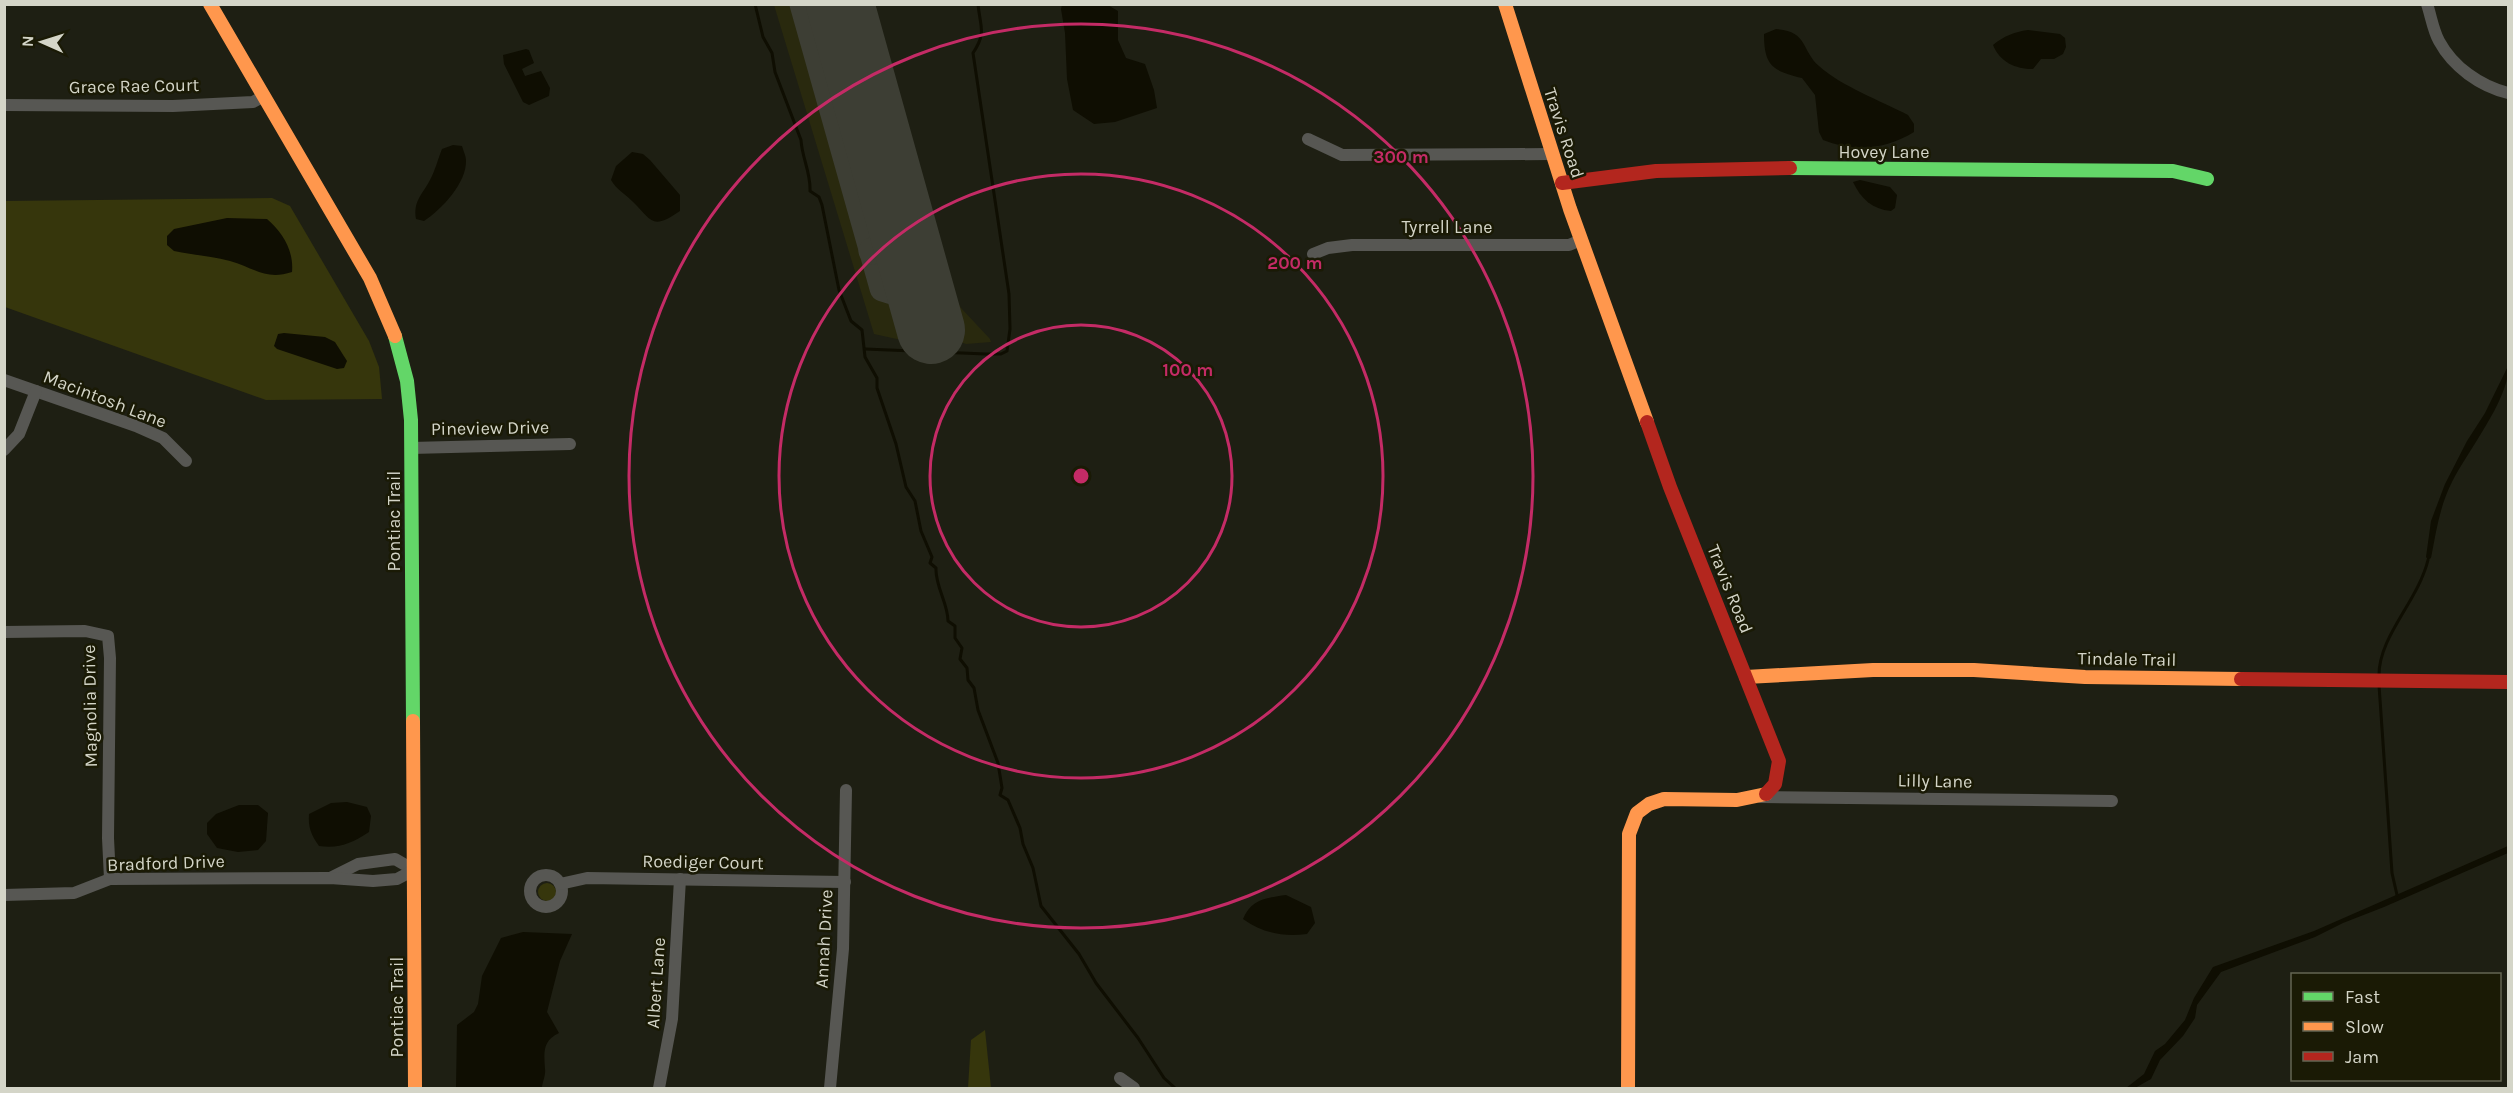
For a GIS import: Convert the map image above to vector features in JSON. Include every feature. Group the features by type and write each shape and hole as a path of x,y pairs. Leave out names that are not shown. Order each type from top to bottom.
{"street":[{"name":"Pontiac Trail","path":"210,4 370,278 400,344 409,389 415,1089"},
{"name":"Travis Road","path":"1505,4 1551,154 1670,488 1779,761 1773,789 1767,794 1757,796"},
{"path":"2427,4 2438,40 2463,70 2479,82 2508,93"},
{"name":"Grace Rae Court","path":"4,105 173,106 253,102 264,96"},
{"path":"1308,139 1342,155 1551,154"},
{"name":"Hovey Lane","path":"1562,183 1656,171 1752,168 2173,171 2207,178"},
{"name":"Tyrrell Lane","path":"1313,254 1328,248 1352,245 1569,245 1581,240"},
{"name":"Macintosh Lane","path":"4,380 136,426 163,438 186,461"},
{"path":"4,450 19,434 36,391"},
{"name":"Pineview Drive","path":"411,448 570,444"},
{"name":"Magnolia Drive","path":"4,632 85,631 108,636 110,658 108,838 110,879"},
{"name":"Tindale Trail","path":"1746,677 1873,670 1929,670 2085,677 2508,682"},
{"name":"Annah Drive","path":"830,1089 840,991 846,790"},
{"path":"1628,1089 1629,834 1635,814 1645,806 1667,800 1757,796"},
{"name":"Lilly Lane","path":"1757,796 2112,801"},
{"name":"Bradford Drive","path":"330,878 358,864 395,859 414,870"},
{"name":"Bradford Drive","path":"4,896 74,893 110,879 330,878 372,881 397,879 414,870"},
{"name":"Roediger Court","path":"560,884 587,878 845,882"},
{"name":"Albert Lane","path":"659,1089 672,1019 680,879"},
{"path":"1120,1078 1134,1089"}],"shaded area":[{"path":"1106,4 1118,11 1118,40 1126,58 1145,64 1154,90 1157,108 1115,122 1094,124 1073,110 1067,79 1065,33 1061,9 1062,5"},
{"path":"774,5 868,5 925,208 951,290 961,308 991,342 966,344 958,341 910,347 906,341 874,334"},
{"path":"1776,29 1794,33 1799,37 1813,60 1838,80 1908,115 1914,124 1914,132 1892,143 1869,147 1846,146 1823,140 1819,132 1815,95 1802,78 1784,73 1768,60 1764,34"},
{"path":"2028,30 2060,34 2065,38 2066,47 2063,54 2054,59 2041,59 2033,69 2020,68 2004,60 1993,45 2009,35"},
{"path":"529,50 534,63 522,69 525,76 541,71 550,88 549,96 529,105 523,102 504,64 503,55"},
{"path":"453,145 462,146 466,157 465,169 458,187 438,210 424,221 416,219 417,203 432,176 442,149"},
{"path":"632,152 643,154 650,160 680,195 680,211 663,221 653,221 613,183 611,180 616,166"},
{"path":"1860,180 1890,187 1897,195 1895,208 1891,211 1884,210 1868,202 1853,182"},
{"path":"272,198 290,206 369,341 379,367 382,399 266,400 5,307 5,201"},
{"path":"227,218 267,219 286,242 291,256 292,272 267,274 223,259 174,251 167,245 167,236 174,229"},
{"path":"278,334 325,337 335,342 347,361 344,368 337,369 277,349 274,346"},
{"path":"2508,366 2503,393 2496,408 2444,500 2431,558 2428,560 2426,557 2431,521 2445,484 2467,441 2485,413"},
{"path":"347,802 367,807 371,816 369,832 345,844 333,847 319,846 311,831 309,814 331,803"},
{"path":"239,805 258,805 268,813 266,841 258,850 238,852 217,848 207,834 207,823 216,814"},
{"path":"2508,846 2508,853 2315,937 2221,972 2197,1005 2195,1018 2183,1036 2160,1060 2151,1079 2135,1088 2126,1088 2144,1074 2155,1051 2165,1044 2185,1020 2194,998 2213,967 2314,931"},
{"path":"547,883 553,886 556,892 553,898 547,901 541,898 538,892 541,886"},
{"path":"1286,895 1311,907 1315,923 1307,934 1273,933 1258,928 1243,919 1255,903"},
{"path":"523,932 572,934 560,961 547,1012 559,1033 553,1036 545,1048 542,1088 456,1088 457,1025 474,1012 478,1004 482,976 501,938"},
{"path":"985,1030 991,1088 968,1088 971,1040"}],"waterway":[{"path":"755,4 763,37 772,53 775,72 801,140 810,191 819,197 822,205 839,290 851,321 862,330 865,357 877,378 877,388 896,444 906,487 915,501 921,531 932,557 930,563 936,568 937,581 948,621 955,626 955,638 962,648 960,659 967,668 968,680 974,688 978,710 998,763 1002,788 1000,795 1008,800 1020,828 1023,844 1033,868 1041,906 1079,954 1096,983 1138,1038 1164,1078 1175,1088"},
{"path":"865,349 986,354 1001,354 1007,351 1010,329 1009,294 973,53 981,34 978,4"},
{"path":"2379,675 2385,646 2416,590 2428,560"},
{"path":"2379,685 2392,873 2397,895"}],"taxiway":[{"path":"803,4 883,288 899,293 920,289"},
{"path":"872,251 906,241"}],"runway":[{"path":"840,4 931,330"}],"traffic: fast":[{"path":"1790,168 2173,171 2207,179"},
{"path":"395,336 407,381 411,420 413,721"}],"traffic: slow":[{"path":"210,4 370,278 395,336"},
{"path":"1505,4 1570,209 1647,422"},
{"path":"1746,677 1873,670 1974,670 2085,677 2241,679"},
{"path":"413,721 415,1088"},
{"path":"1628,1088 1629,834 1637,813 1649,804 1664,799 1737,800 1766,794"}],"traffic: jam":[{"path":"1562,183 1656,171 1790,168"},
{"path":"1647,422 1670,487 1779,761 1775,784 1766,794"},
{"path":"2241,679 2508,682"}]}
